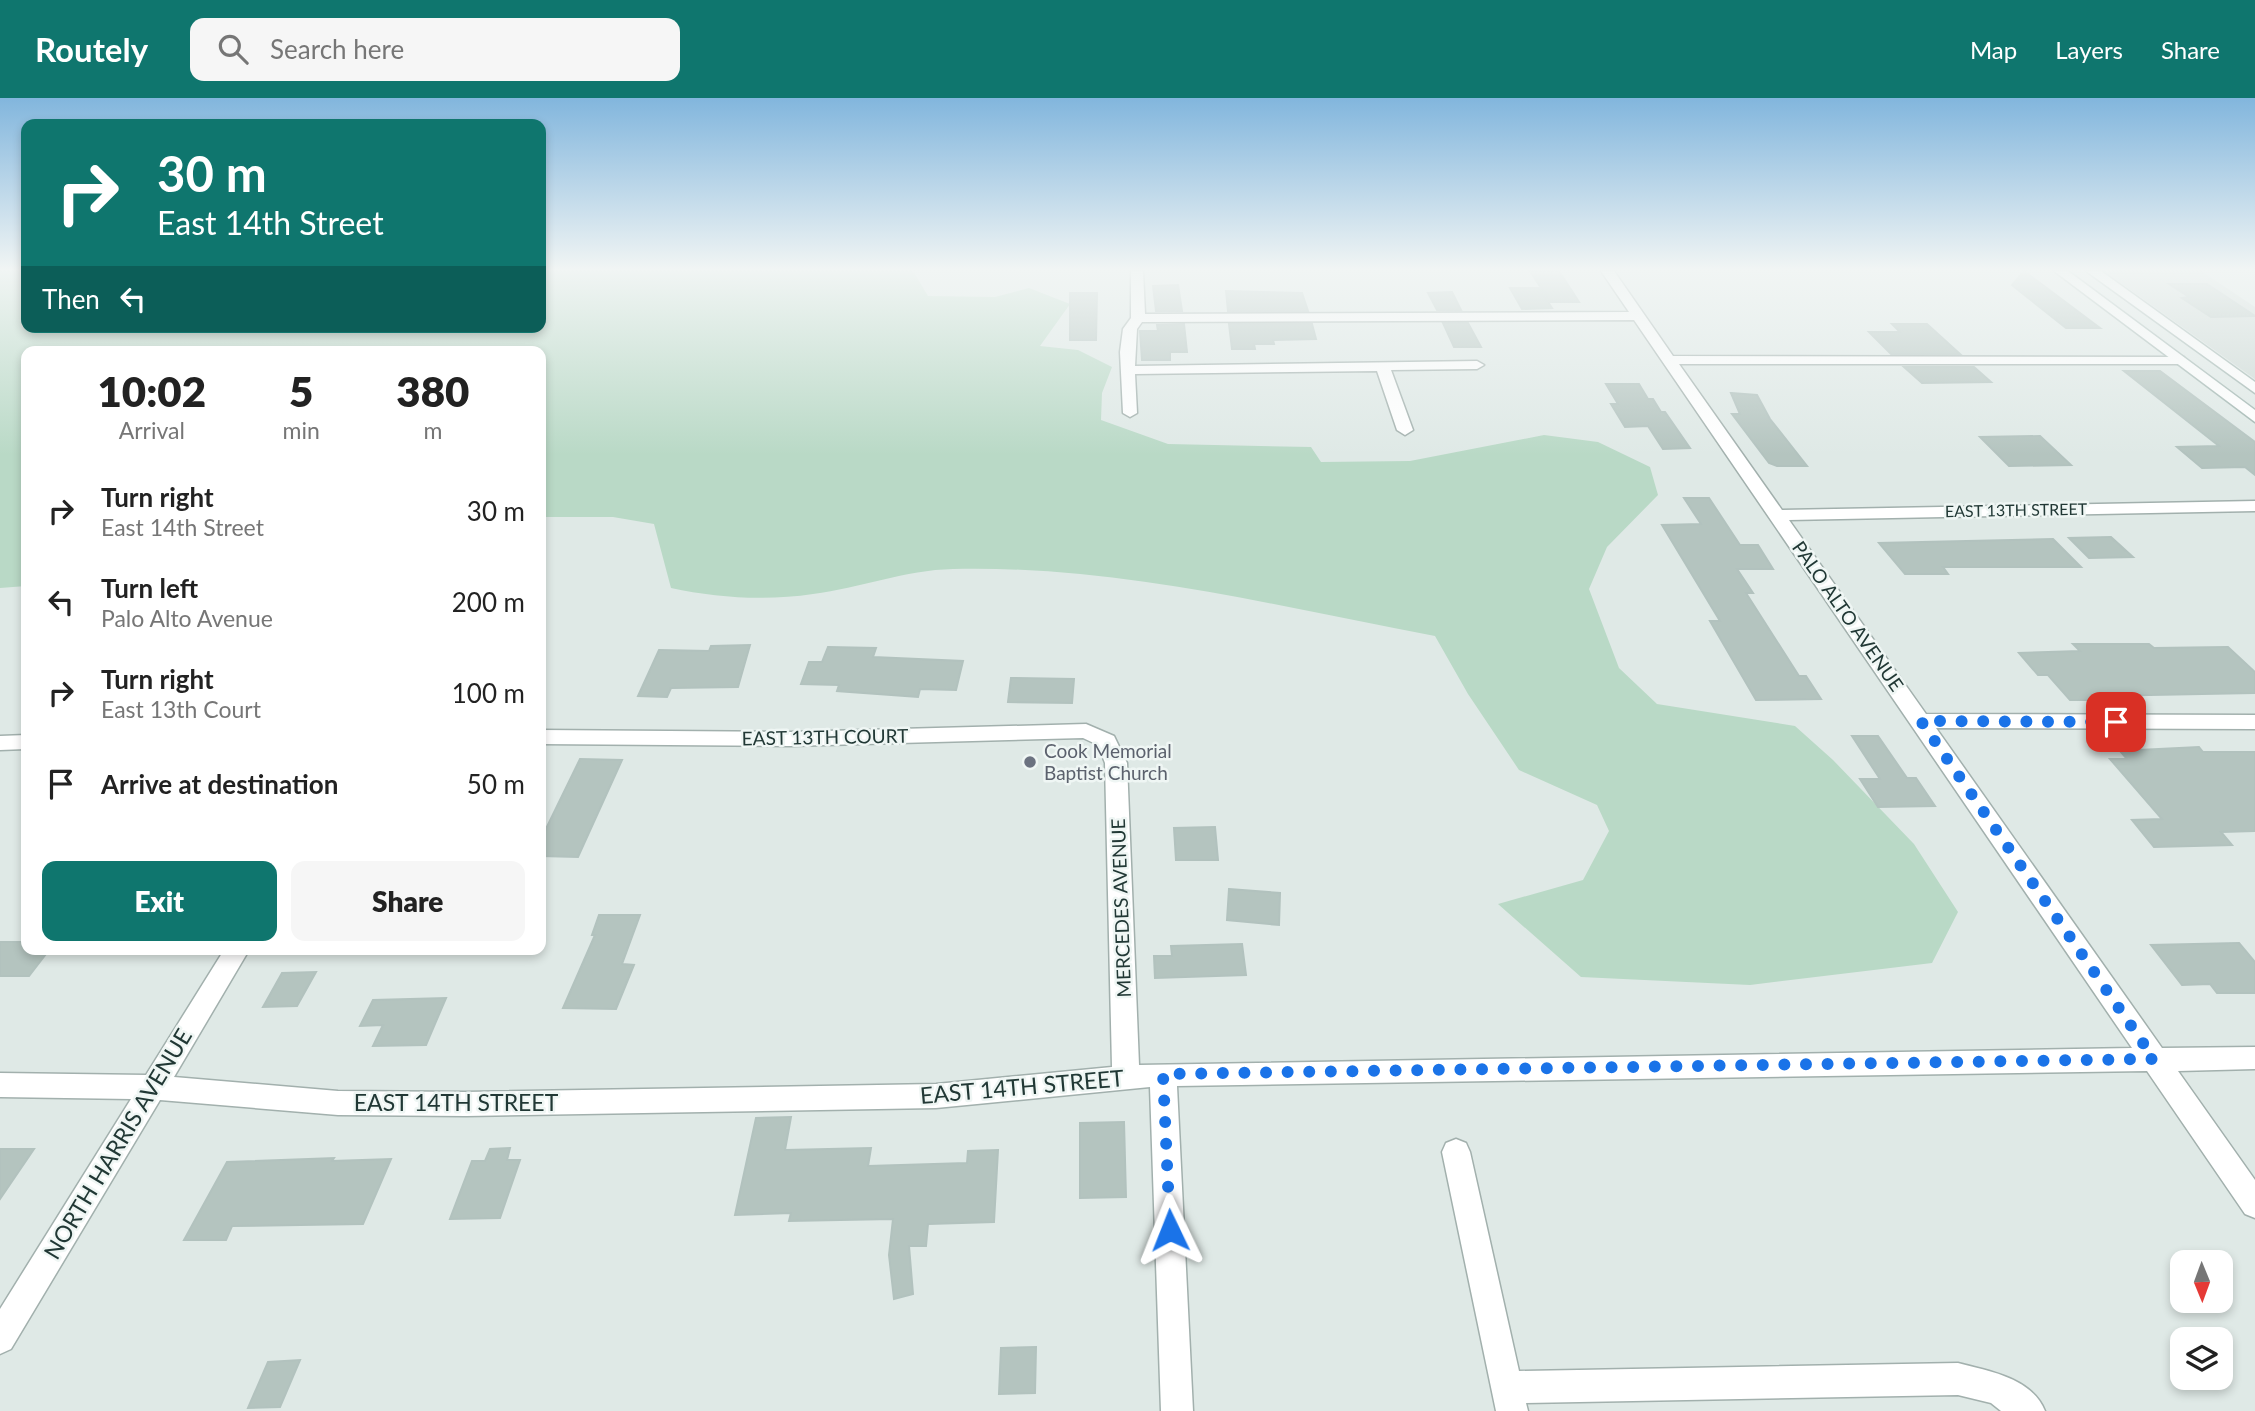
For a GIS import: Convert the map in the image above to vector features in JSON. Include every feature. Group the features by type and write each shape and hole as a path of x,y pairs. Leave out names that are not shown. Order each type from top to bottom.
{"street":[{"path":"1130,332 1130,413"},
{"name":"PALO ALTO AVENUE","path":"1647,332 1921,721 2255,1204"},
{"path":"2142,332 2255,416"},
{"path":"2177,332 2255,389"},
{"path":"1667,360 2179,360"},
{"path":"1128,370 1478,365"},
{"path":"1382,368 1405,430"},
{"name":"EAST 13TH STREET","path":"1777,515 2255,506"},
{"path":"1921,721 2255,722"},
{"name":"EAST 13TH COURT","path":"546,737 790,739 1086,731 1107,741"},
{"name":"MERCEDES AVENUE","path":"1107,741 1116,763 1126,1078"},
{"path":"0,743 21,742"},
{"name":"NORTH HARRIS AVENUE","path":"0,1338 234,955"},
{"name":"EAST 14TH STREET","path":"0,1085 153,1087 338,1103 466,1104 936,1096 1163,1074 2255,1058"},
{"path":"1163,1074 1177,1411"},
{"path":"1456,1152 1509,1399 1958,1379 1998,1389 2029,1411"}],"shaded area":[{"path":"2190,332 2255,332 2255,379"}],"green space":[{"path":"0,332 1050,332 1040,346 1078,350 1112,367 1102,393 1101,420 1168,444 1311,447 1321,462 1410,461 1544,435 1598,442 1650,467 1658,495 1607,547 1589,589 1619,668 1657,704 1795,726 1833,760 1914,844 1958,912 1932,963 1750,985 1581,977 1498,904 1583,880 1609,831 1597,805 1519,770 1468,694 1435,636 1196,590 1074,574 1014,570 935,570 831,591 760,598 671,588 654,524 613,517 546,517 546,346 21,346 21,586 0,588"}],"building":[{"path":"1070,332 1096,332 1096,340 1070,340"},
{"path":"1140,332 1185,332 1187,352 1170,352 1170,360 1142,360"},
{"path":"1230,332 1314,332 1316,339 1273,340 1274,344 1254,344 1255,349 1232,349"},
{"path":"1447,332 1473,332 1481,347 1454,347"},
{"path":"1869,332 1936,332 1960,354 1891,354"},
{"path":"1904,367 1974,367 1991,382 1922,383"},
{"path":"2124,371 2160,371 2255,442 2255,475 2245,467 2202,468 2177,447 2219,446"},
{"path":"1606,384 1639,384 1648,399 1653,399 1661,412 1665,412 1690,448 1663,449 1648,426 1625,427 1611,404 1618,404"},
{"path":"1731,393 1757,395 1770,419 1807,466 1777,466 1769,463 1732,414 1740,414"},
{"path":"2040,436 2071,465 2009,466 1980,437"},
{"path":"1684,498 1709,498 1740,545 1758,545 1773,569 1737,569 1753,593 1746,593 1799,676 1806,676 1821,699 1756,700 1710,621 1720,621 1662,525 1701,524"},
{"path":"2111,537 2133,557 2089,558 2069,538"},
{"path":"2053,539 2081,567 1943,567 1948,574 1905,574 1879,543"},
{"path":"2073,644 2149,644 2154,648 2228,647 2255,672 2255,693 2097,696 2100,700 2070,700 2048,675 2038,675 2019,653 2080,651"},
{"path":"750,645 738,687 671,688 667,697 638,696 659,650 709,651 711,646"},
{"path":"828,647 876,648 873,657 963,661 956,690 920,689 918,697 837,691 839,685 801,684 809,662 822,662"},
{"path":"1011,678 1074,679 1072,703 1008,702"},
{"path":"1852,736 1878,736 1907,778 1916,778 1935,806 1878,807 1860,779 1880,779"},
{"path":"2199,747 2203,752 2255,752 2255,831 2221,832 2232,845 2154,847 2132,820 2162,819 2110,759 2127,759 2120,751"},
{"path":"580,759 622,760 578,857 546,856 546,829"},
{"path":"1215,827 1218,860 1176,860 1174,828"},
{"path":"1229,889 1280,893 1279,925 1227,920"},
{"path":"599,915 640,915 622,964 634,965 616,1009 563,1008 595,935 592,935"},
{"path":"0,942 21,942 21,955 45,955 29,976 0,976"},
{"path":"2239,943 2255,962 2255,993 2217,993 2210,984 2182,985 2151,945"},
{"path":"1242,944 1246,975 1155,978 1154,956 1172,956 1171,946"},
{"path":"316,972 297,1006 263,1007 282,973"},
{"path":"446,998 426,1045 373,1046 383,1025 360,1026 373,1000"},
{"path":"791,1117 785,1150 871,1148 868,1166 967,1163 968,1151 998,1150 994,1222 928,1224 926,1246 909,1246 913,1294 894,1299 889,1255 893,1219 789,1221 791,1213 735,1215 756,1118"},
{"path":"1124,1122 1126,1197 1080,1198 1080,1123"},
{"path":"510,1148 507,1160 520,1160 500,1218 450,1219 472,1161 485,1161 490,1149"},
{"path":"0,1149 34,1149 0,1199"},
{"path":"334,1158 332,1161 391,1159 363,1224 232,1226 226,1240 184,1240 227,1162"},
{"path":"1036,1347 1035,1393 999,1394 1001,1348"},
{"path":"300,1360 280,1407 248,1408 268,1362"}],"place":[{"name":"Cook Memorial Baptist Church","path":"1030,762"}],"route":[{"path":"1170,1230 1163,1074 2154,1059 1921,721 2116,722"}]}
